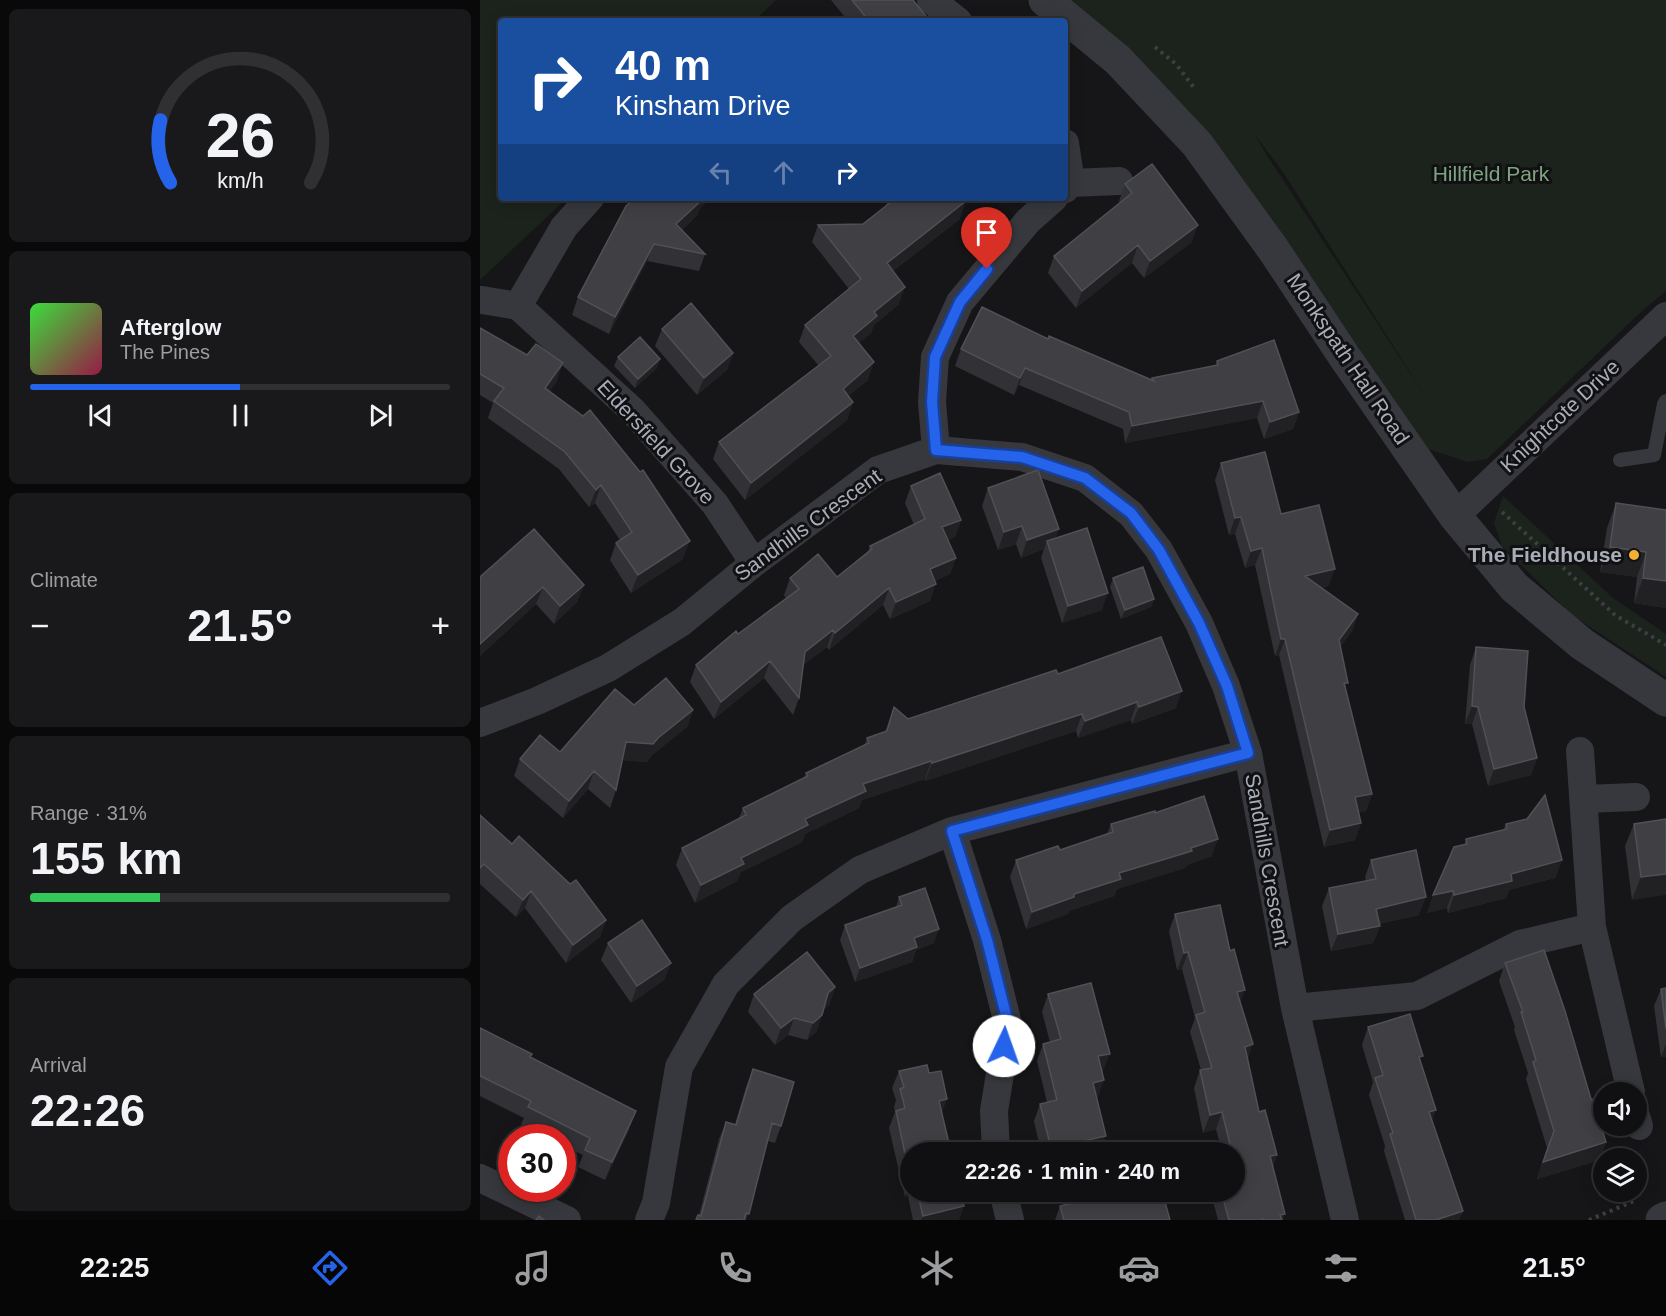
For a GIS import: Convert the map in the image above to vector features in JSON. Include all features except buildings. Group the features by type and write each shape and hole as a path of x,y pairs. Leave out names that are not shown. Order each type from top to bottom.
{"street":[{"path":"930,0 954,18"},
{"name":"Monkspath Hall Road","path":"1045,0 1067,18"},
{"name":"Monkspath Hall Road","path":"1068,19 1118,60 1197,144 1273,249 1455,516 1514,587 1582,644 1666,700"},
{"path":"1068,189 1119,181"},
{"path":"482,300 518,306 564,227 587,201"},
{"path":"936,450 932,402 935,357 960,302 1028,221 1051,201"},
{"name":"Eldersfield Grove","path":"518,306 632,410 715,504 754,563"},
{"name":"Knightcote Drive","path":"1455,516 1666,316"},
{"name":"Sandhills Crescent","path":"480,723 537,701 608,668 682,622 754,563 878,470 936,450 1022,457 1085,478 1131,513 1159,550 1199,623 1227,686 1248,753 1295,1008 1345,1220"},
{"path":"1580,751 1592,927 1629,1082"},
{"path":"649,1220 656,1203 679,1067 726,984 792,918 860,870 952,831 1248,753"},
{"path":"1584,799 1636,797"},
{"path":"952,831 987,940 1008,1023 994,1111 996,1142"},
{"path":"1295,1008 1417,996 1520,945 1592,927"},
{"path":"480,1178 567,1220"},
{"path":"1006,1202 1010,1220"}],"lane":[{"path":"1620,460 1654,455 1666,401"}],"path":[{"path":"1151,43 1176,64 1197,92"},
{"path":"1480,492 1615,615 1666,645"},
{"path":"1589,1220 1655,1207"}],"green space":[{"path":"480,0 776,0 757,18 498,18 498,201 564,201 480,280"},
{"name":"Hillfield Park","path":"1070,0 1666,0 1666,291 1643,310 1487,459 1468,462 1425,448","holes":["1255,135 1283,172 1429,402"]},
{"path":"1503,496 1613,598 1666,634 1666,677 1572,615 1502,546 1494,523"}],"place":[{"name":"The Fieldhouse","path":"1634,555"}],"route":[{"path":"987,269 960,302 935,357 932,402 936,450 1022,457 1085,478 1131,513 1159,550 1199,623 1227,686 1248,753 952,831 987,940 1008,1023 1004,1046"}]}
